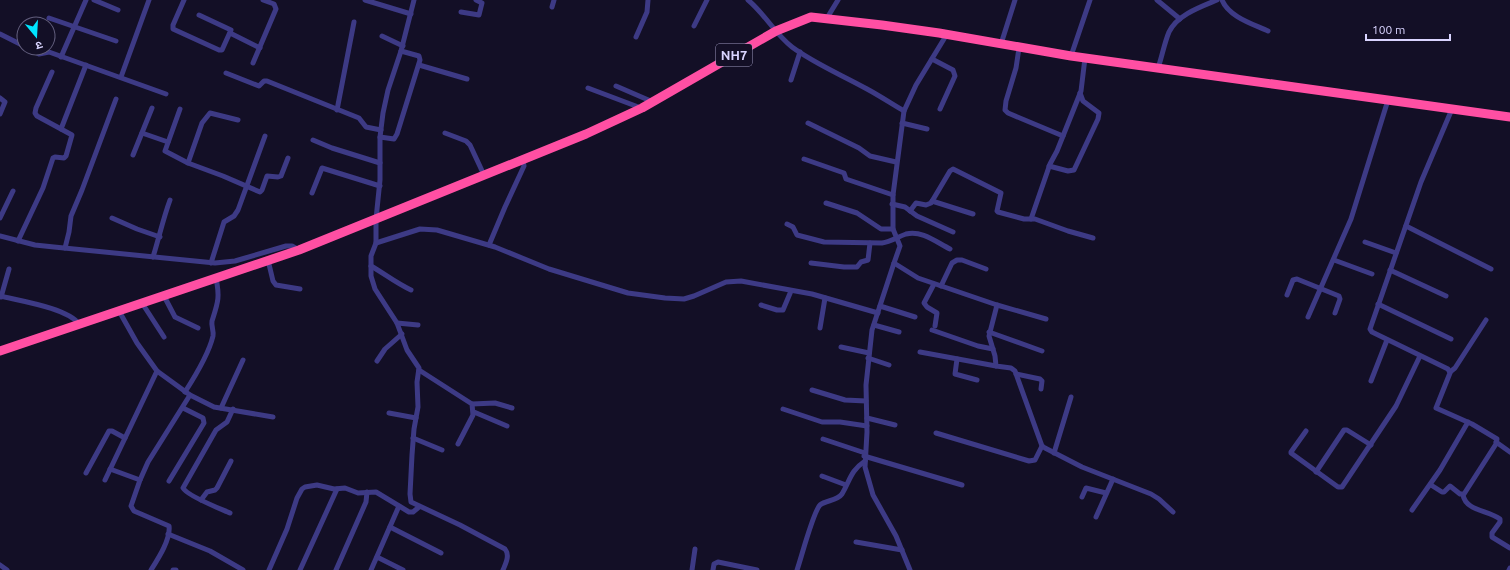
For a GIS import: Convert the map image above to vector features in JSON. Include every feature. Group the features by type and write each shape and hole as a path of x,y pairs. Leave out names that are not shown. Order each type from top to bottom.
{"highway":[{"name":"NH7","path":"0,351 299,250 484,175 523,162 654,102 776,31 811,17 947,34 1019,48 1071,56 1510,117"}],"street":[{"path":"61,57 85,0"},
{"path":"94,0 118,10"},
{"path":"121,77 149,0"},
{"path":"184,0 173,25 173,29 220,51 224,48 230,33 230,29 199,15"},
{"path":"253,63 276,7 274,4 263,0"},
{"path":"365,0 411,14"},
{"path":"414,0 402,48 388,90 383,113 380,137 380,186 376,219 376,243 371,256 371,276 375,289 397,323 407,350 418,366 419,370 417,382 418,407 413,438 410,499 414,505 460,525 504,549 508,556 503,570"},
{"path":"461,12 480,14 482,3 476,0"},
{"path":"552,7 554,0"},
{"path":"636,37 647,12 648,0"},
{"path":"694,26 707,0"},
{"path":"748,0 761,12 785,41 800,52 868,89 904,111"},
{"path":"827,18 838,0"},
{"path":"1001,44 1015,0"},
{"path":"1071,56 1090,0"},
{"path":"1158,68 1169,32 1180,19 1217,0"},
{"path":"1222,0 1225,6 1236,15 1268,31"},
{"path":"1159,1 1180,19"},
{"path":"56,21 116,41"},
{"path":"337,110 354,22"},
{"path":"230,33 260,48"},
{"path":"0,34 16,42"},
{"path":"910,570 889,523 873,495 866,475 866,385 868,356 874,325 894,263 900,250 899,241 893,229 892,204 896,162 904,111 909,98 947,34"},
{"path":"380,137 391,140 396,137 420,60 419,56 382,36"},
{"path":"1019,48 1016,68 1006,101 1005,110 1008,113 1062,136"},
{"path":"791,80 800,52"},
{"path":"56,55 166,94"},
{"path":"1031,219 1049,166 1080,93 1085,58"},
{"path":"932,60 952,70 955,76 940,109"},
{"path":"61,129 86,65"},
{"path":"419,65 467,79"},
{"path":"18,241 43,188 53,158 64,158 66,156 72,135 37,116 35,113 52,72"},
{"path":"226,73 259,86 266,81 359,118 366,127 381,130"},
{"path":"616,86 654,102"},
{"path":"588,88 642,108"},
{"path":"1049,166 1068,171 1074,170 1098,119 1099,113 1083,101 1080,93"},
{"path":"0,98 5,102 0,114"},
{"path":"65,248 69,232 70,216 82,190 116,99"},
{"path":"1308,317 1351,219 1388,100"},
{"path":"133,155 152,108"},
{"path":"180,109 165,149 166,152 188,163 223,176 258,192 262,191 267,176 278,178 281,176 288,158"},
{"path":"1450,372 1372,332 1370,328 1421,182 1452,109"},
{"path":"188,163 202,123 210,113 238,120"},
{"path":"808,123 870,156 896,162"},
{"path":"902,123 927,129"},
{"path":"142,133 168,142"},
{"path":"445,134 466,141 470,145 484,175"},
{"path":"211,263 224,222 236,214 265,136"},
{"path":"313,140 332,148 380,163"},
{"path":"804,159 844,172 846,179 893,195"},
{"path":"489,245 523,162"},
{"path":"312,193 322,168 380,186"},
{"path":"910,211 916,203 926,205 930,204 950,171 953,169 1001,193 997,210 998,212 1031,219 1093,238"},
{"path":"0,218 13,191"},
{"path":"153,257 170,200"},
{"path":"932,201 974,214"},
{"path":"826,202 857,213 881,230 893,229"},
{"path":"892,204 905,207 917,216 953,232"},
{"path":"112,218 160,237"},
{"path":"787,224 793,227 797,235 817,241 887,243 909,234 920,234 932,238 950,249"},
{"path":"1406,226 1491,269"},
{"path":"376,243 414,231 428,229 437,230 489,245 549,269 608,288 650,296 684,299 733,280 792,290 878,313"},
{"path":"0,236 35,245 211,263 235,261 286,246 292,246 299,250"},
{"path":"1366,242 1396,253"},
{"path":"811,263 857,267 861,262 868,260 870,243"},
{"path":"268,260 273,281 276,285 300,289"},
{"path":"941,286 952,263 956,260 962,260 986,269"},
{"path":"1334,260 1372,274"},
{"path":"894,263 918,278 934,284 1046,319"},
{"path":"370,266 386,274 397,284 411,290"},
{"path":"9,269 1,296 25,301 62,313 72,318 79,324"},
{"path":"1390,270 1446,296"},
{"path":"185,392 200,367 213,335 212,324 219,296 216,278"},
{"path":"1287,295 1295,278 1339,296 1340,299 1335,314"},
{"path":"934,284 924,303 927,307 938,313 933,328 978,346 993,349"},
{"path":"761,305 777,310 783,310 792,290"},
{"path":"164,296 175,317 198,328"},
{"path":"820,328 825,298"},
{"path":"142,303 164,337"},
{"path":"996,366 989,332 997,304"},
{"path":"1378,304 1451,339"},
{"path":"880,306 915,317"},
{"path":"119,311 137,342 157,371 190,396 204,403 221,408 273,417"},
{"path":"1486,320 1455,368 1450,372 1436,408 1468,422 1495,438 1496,442 1510,452"},
{"path":"397,323 418,325"},
{"path":"874,325 899,332"},
{"path":"989,332 1042,351"},
{"path":"377,361 385,349 402,334"},
{"path":"1371,381 1387,340"},
{"path":"841,347 889,365"},
{"path":"920,352 1011,368 1016,374 1042,446 1054,453 1113,479 1151,494 1173,512"},
{"path":"1306,431 1291,452 1316,472 1338,487 1342,487 1396,406 1420,356"},
{"path":"958,359 955,374 977,380"},
{"path":"221,408 243,360"},
{"path":"419,370 472,404 489,403 512,408"},
{"path":"104,480 157,371"},
{"path":"1016,374 1040,379 1042,381 1041,389"},
{"path":"812,390 845,400 866,401"},
{"path":"151,570 164,548 170,528 167,525 134,511 131,508 140,480 148,462 190,396"},
{"path":"1054,453 1071,397"},
{"path":"458,444 474,412 472,404"},
{"path":"169,481 204,423 203,418 182,408"},
{"path":"783,409 822,422 840,422 867,426"},
{"path":"230,513 185,491 184,486 216,430 228,422 233,410"},
{"path":"474,412 507,426"},
{"path":"389,413 416,418"},
{"path":"867,418 895,426"},
{"path":"1412,510 1431,484 1468,422"},
{"path":"1316,472 1344,430 1347,430 1371,445"},
{"path":"86,473 108,431 112,431 125,438"},
{"path":"936,433 1029,461 1035,460 1042,446"},
{"path":"413,438 442,450"},
{"path":"824,440 865,457 962,484"},
{"path":"1463,495 1466,493 1496,442"},
{"path":"797,570 818,508 822,504 839,497 855,469 865,457"},
{"path":"201,500 206,492 216,489 231,461"},
{"path":"110,469 140,480"},
{"path":"822,476 846,485"},
{"path":"1096,517 1113,479"},
{"path":"1431,484 1442,492 1450,486 1463,495 1468,504 1500,519 1500,522 1492,533 1492,537 1510,548"},
{"path":"269,570 287,529 297,498 302,489 310,486 337,489 345,488 358,493 376,492 411,512 415,511 419,507"},
{"path":"1082,497 1086,488 1106,493"},
{"path":"300,570 337,489"},
{"path":"336,570 366,502 367,492"},
{"path":"371,570 399,506"},
{"path":"390,527 441,553"},
{"path":"168,534 210,551 243,570"},
{"path":"856,542 902,550"},
{"path":"692,570 695,549"},
{"path":"377,557 403,570"},
{"path":"713,570 714,564 718,562 757,570"},
{"path":"0,565 7,570"}]}
